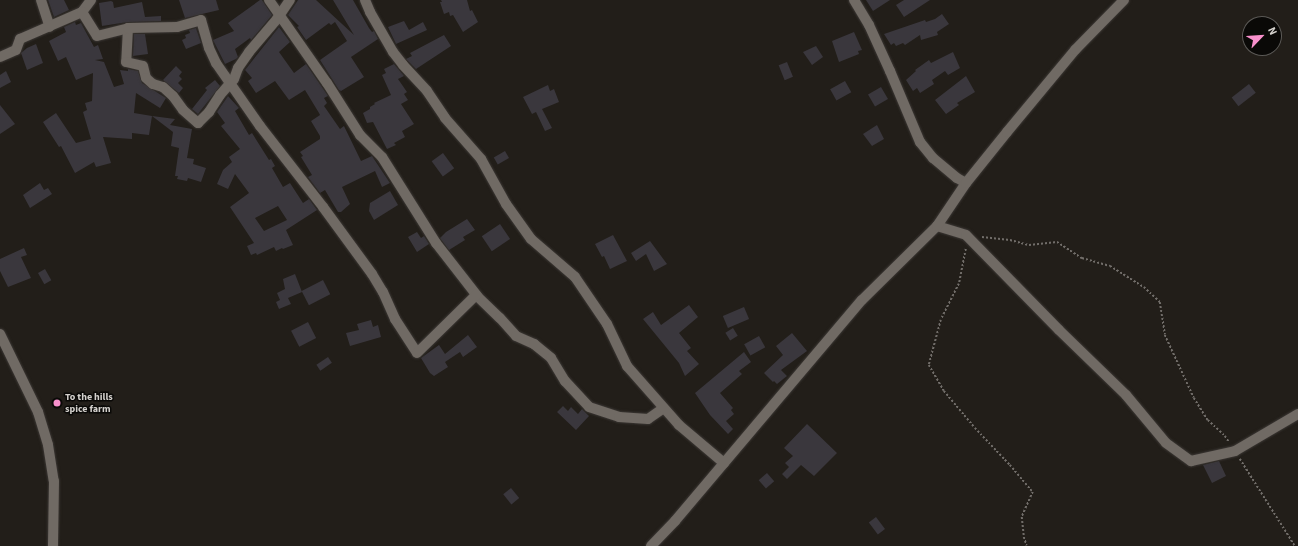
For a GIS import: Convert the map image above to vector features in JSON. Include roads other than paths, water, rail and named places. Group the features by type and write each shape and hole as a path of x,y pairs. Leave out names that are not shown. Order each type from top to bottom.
{"street":[{"path":"41,0 50,27"},
{"path":"0,57 16,50 20,39 82,12 91,0"},
{"path":"269,0 327,83 360,135 382,157 436,243 476,295 516,336 534,344 551,358 565,381 589,407 620,417 648,419 664,408"},
{"path":"128,28 126,62 143,66 146,78 153,84 163,87 173,96 183,110 198,123 209,112 220,95 230,84 249,52 280,15 290,0"},
{"path":"365,0 370,12 402,65 427,91 445,118 480,159 506,204 531,239 575,277 607,324 627,366 679,425 724,463"},
{"path":"854,0 869,25 920,142 934,158 957,178 966,183"},
{"path":"651,546 675,521 862,300 937,226 966,183 1075,50 1124,0"},
{"path":"82,12 97,36 128,28 177,27 196,20 201,20 209,48 230,84 372,274 383,292 395,319 417,353 476,295"},
{"path":"937,226 966,235 1059,330 1126,395 1166,443 1191,461 1235,451 1298,414"},
{"path":"0,334 38,412 48,445 54,481 53,546"}],"place":[{"name":"To the hills spice farm","path":"57,403"}]}
